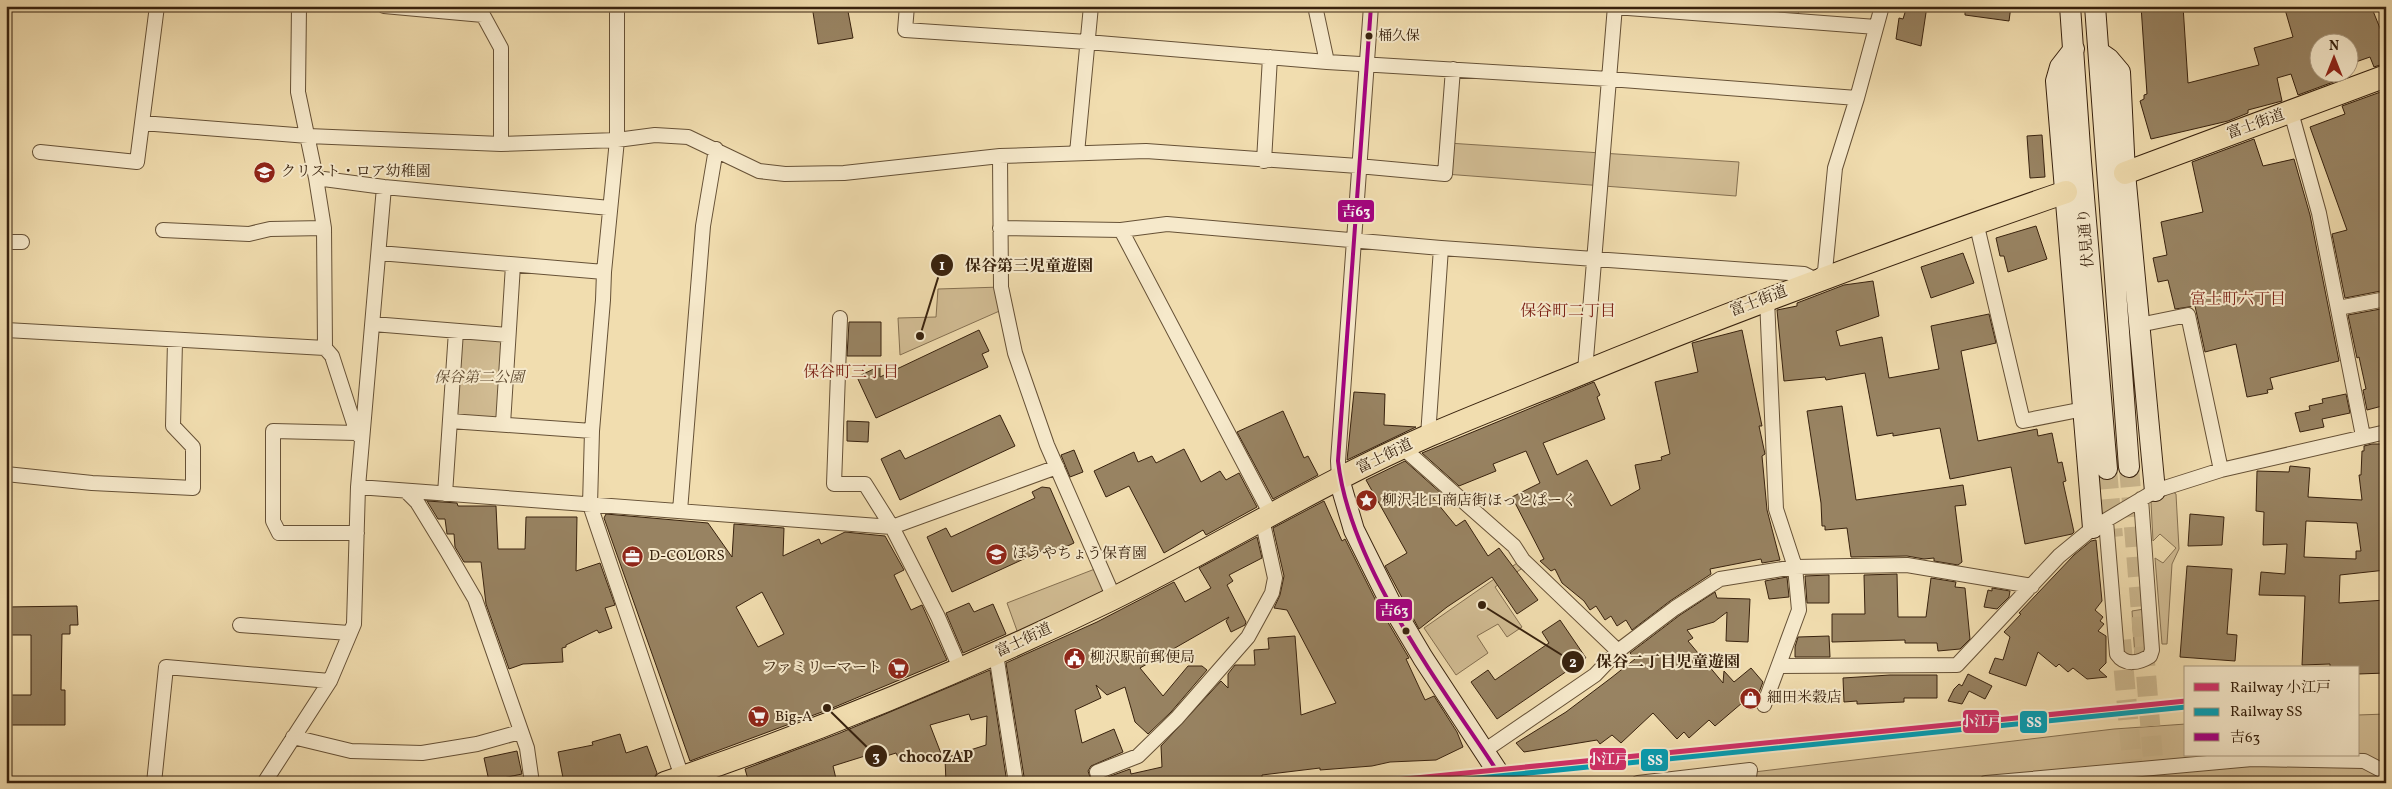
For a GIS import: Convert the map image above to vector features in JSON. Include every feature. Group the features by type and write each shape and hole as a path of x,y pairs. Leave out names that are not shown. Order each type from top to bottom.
{"main road":[{"name":"伏見通り","path":"2070,6 2107,469"},
{"name":"伏見通り","path":"2095,6 2129,467"},
{"path":"2074,49 2060,67 2056,81 2084,408 2099,524"},
{"path":"2099,52 2109,58 2120,72 2126,174 2139,325 2148,495"},
{"name":"富士街道","path":"2126,174 2386,76"},
{"name":"富士街道","path":"673,780 815,728 996,654 1114,598 1265,513 1428,436 1816,280 1976,222 2066,192"},
{"path":"1339,479 1354,530 1391,604 1423,658 1505,783"}],"street":[{"path":"40,152 137,162 157,6"},
{"path":"299,6 298,92 308,136 324,228 325,348 332,356 360,436"},
{"path":"384,6 483,15 500,48 501,144"},
{"path":"617,6 617,140 604,272 604,300 592,431 590,505 673,780"},
{"path":"907,6 905,30 1087,42 1327,62 1609,79 1857,98"},
{"path":"1077,153 1091,6"},
{"path":"1314,6 1327,62"},
{"path":"1339,479 1338,461 1371,6"},
{"path":"1000,228 1121,230 1167,224 1441,248 1804,274 1816,280 1825,271 1835,168 1857,98 1882,6"},
{"path":"1586,371 1615,7 1876,27"},
{"path":"1264,161 1270,57"},
{"path":"142,123 308,136 501,144 617,140 655,135 688,137 759,171 785,174 844,173 1000,156 1146,151 1445,174 1453,69"},
{"path":"2291,112 2319,213 2364,436"},
{"path":"680,511 703,226 716,149"},
{"path":"1000,156 1001,287 1014,353 1057,467 1114,598"},
{"path":"316,178 384,187 610,208"},
{"path":"264,783 330,681 354,624 360,436 373,324 384,187"},
{"path":"1976,222 2023,421 2084,408"},
{"path":"163,230 249,234 270,228 324,228"},
{"path":"1100,783 1097,772 1138,756 1177,718 1248,637 1272,593 1275,578 1265,513 1121,230"},
{"path":"6,242 22,242"},
{"path":"1428,436 1441,248"},
{"path":"379,253 604,272"},
{"path":"503,424 513,265"},
{"path":"1764,705 1799,610 1795,567 1776,509 1767,299"},
{"path":"2338,308 2386,299"},
{"path":"2139,325 2188,315 2221,470"},
{"path":"840,318 834,484 865,484 892,526 938,616 960,668"},
{"path":"373,324 508,335"},
{"path":"6,330 325,348"},
{"path":"445,494 456,331"},
{"path":"6,474 92,483 193,488 193,447 173,426 175,341"},
{"path":"450,421 592,431"},
{"path":"357,533 279,533 274,521 273,431 360,436"},
{"path":"1779,666 1957,666 2059,556 2099,524 2148,495 2221,470 2386,432"},
{"path":"1403,448 1514,546 1522,560 1618,651"},
{"path":"358,487 892,526 1057,467"},
{"path":"406,491 416,502 448,550 475,599 527,748 532,783"},
{"path":"2099,524 2117,654 2126,662 2137,662 2150,656 2152,650 2148,495"},
{"path":"1484,751 1595,675 1618,651 1676,608 1720,579 1795,567 1907,564 2032,586"},
{"path":"240,625 349,633"},
{"path":"996,654 1016,783"},
{"path":"154,783 166,667 330,681"},
{"path":"293,737 350,751 422,753 477,744 520,732"},
{"path":"1986,783 2252,759 2364,761 2386,772"},
{"path":"1638,783 1673,781 1750,770 1748,783"}],"green space":[{"path":"1615,6 1799,6 1798,21"},
{"path":"1448,143 1739,162 1736,196 1445,174"},
{"path":"1001,287 1004,309 900,355 898,318 936,317 938,289"},
{"name":"保谷第二公園","path":"456,331 508,335 503,424 450,421"},
{"path":"2173,492 2176,494 2179,549 2172,564 2167,644 2162,644 2155,558 2163,563 2176,548 2160,534 2153,541 2151,502"},
{"path":"1520,561 1524,567 1495,587 1522,627 1507,637 1498,624 1477,636 1488,653 1456,675 1424,628"},
{"path":"1100,567 1112,594 1020,639 1007,603"},
{"path":"2144,609 2146,643 2141,654 2135,657 2132,611"},
{"path":"2386,714 2386,783 1753,783 1754,772 2114,729 2184,724 2184,756 2360,756 2360,715"}],"building":[{"path":"812,6 847,6 853,38 818,44"},
{"path":"1907,6 1927,6 1921,46 1896,39 1899,18 1903,19"},
{"path":"1965,6 2011,6 2009,21 1965,15"},
{"path":"2141,6 2183,6 2188,83 2259,65 2254,48 2293,37 2284,6 2371,6 2386,43 2386,63 2374,67 2370,57 2360,60 2360,32 2310,32 2310,82 2333,82 2298,95 2291,74 2277,78 2282,101 2248,110 2248,113 2228,121 2151,139 2140,101 2147,94"},
{"path":"2386,90 2386,290 2345,298 2332,234 2347,230 2310,127 2345,114 2342,106"},
{"path":"2042,135 2045,177 2030,178 2027,136"},
{"path":"2254,139 2263,166 2294,159 2310,215 2339,361 2270,378 2273,389 2267,390 2268,393 2247,397 2236,344 2205,352 2195,306 2175,309 2168,280 2158,282 2153,258 2167,255 2161,222 2203,212 2192,162"},
{"path":"2036,226 2047,259 2008,272 2004,256 2000,256 1996,238"},
{"path":"1963,253 1974,283 1931,298 1921,267"},
{"path":"1873,281 1879,316 1836,331 1840,346 1882,337 1889,378 1939,369 1931,326 1989,314 1996,343 1961,351 1978,441 2037,429 2038,436 2052,433 2058,463 2062,462 2066,481 2063,482 2074,532 2072,534 2025,544 2011,467 1950,479 1940,428 1893,436 1893,433 1877,436 1865,373 1826,380 1825,377 1784,381 1777,310 1797,306 1797,303 1844,285"},
{"path":"2386,308 2386,405 2367,410 2363,390 2366,389 2348,315"},
{"path":"849,322 881,322 881,356 847,356"},
{"path":"979,330 989,351 982,354 988,367 876,418 857,377 880,366 880,377"},
{"path":"1742,330 1762,426 1759,426 1765,454 1762,456 1767,510 1780,560 1762,563 1761,559 1710,569 1711,574 1670,601 1632,630 1626,620 1617,626 1611,616 1605,620 1596,606 1590,610 1584,601 1562,583 1555,569 1551,571 1540,561 1544,559 1512,497 1540,483 1526,451 1493,464 1496,471 1459,486 1422,453 1594,382 1600,395 1597,397 1605,419 1543,443 1557,475 1587,460 1611,506 1640,489 1635,465 1662,460 1661,457 1670,454 1655,382 1698,372 1692,343"},
{"path":"1354,392 1385,394 1384,425 1416,427 1347,460"},
{"path":"2346,394 2350,413 2322,419 2324,427 2300,432 2295,413 2310,410 2309,406 2323,403 2322,399"},
{"path":"1842,406 1856,500 1963,485 1966,505 1955,506 1962,562 1958,565 1934,561 1934,558 1924,559 1907,556 1851,557 1847,528 1825,530 1825,526 1822,526 1821,503 1807,411"},
{"path":"1283,411 1304,458 1308,456 1318,475 1273,499 1237,432"},
{"path":"1000,415 1015,446 900,500 881,459 900,450 905,459"},
{"path":"847,421 869,422 868,442 847,441"},
{"path":"2386,444 2386,570 2340,575 2339,603 2386,600 2386,673 2360,674 2360,666 2302,665 2305,596 2259,595 2261,572 2285,574 2287,544 2263,545 2264,512 2256,511 2257,471 2289,472 2290,466 2310,468 2308,497 2362,500 2359,475 2361,475 2362,451 2364,451 2364,446","holes":["2306,521 2357,523 2361,551 2356,551 2356,559 2304,557"]},
{"path":"1184,449 1201,482 1220,471 1226,480 1239,473 1257,507 1206,535 1203,530 1164,553 1129,486 1106,497 1094,471 1134,452 1138,462 1152,456 1156,463"},
{"path":"1074,450 1083,472 1070,477 1061,455"},
{"path":"1405,461 1442,494 1433,498 1456,526 1465,520 1488,556 1499,548 1538,600 1517,614 1492,577 1447,607 1419,629 1385,566 1407,553 1366,480"},
{"path":"1042,487 1050,488 1074,543 1055,552 1052,546 952,592 927,537 946,528 951,537 1035,498 1032,492"},
{"path":"427,501 457,503 458,506 496,506 498,549 525,549 526,517 577,517 576,571 600,563 615,605 605,608 612,628 599,633 597,630 566,645 566,647 562,648 563,662 523,664 509,669 486,604 481,562 464,562 455,547 454,534 447,534 445,519 438,519"},
{"path":"1324,501 1342,541 1345,539 1380,609 1409,658 1406,659 1425,700 1434,696 1457,732 1463,747 1436,760 1390,762 1372,766 1320,770 1320,768 1262,775 1262,779 1247,779 1247,781 1110,783 1108,777 1130,769 1131,774 1162,767 1161,746 1221,681 1228,688 1228,674 1235,665 1255,665 1254,650 1269,649 1268,638 1295,636 1301,715 1336,703 1287,610 1274,608 1280,595 1284,576 1273,528"},
{"path":"606,514 708,523 732,557 734,524 784,528 783,556 819,539 821,544 845,532 885,536 904,570 894,575 911,610 922,605 947,660 830,709 690,761 604,518","holes":["762,592 784,634 758,647 736,607"]},
{"path":"2190,514 2224,517 2222,545 2188,546"},
{"path":"1257,537 1262,558 1229,575 1233,581 1227,585 1246,622 1245,625 1231,632 1226,621 1229,617 1140,668 1163,696 1188,666 1202,666 1207,670 1171,712 1148,734 1135,722 1125,687 1107,695 1096,685 1101,698 1075,710 1082,743 1114,729 1123,752 1091,766 1088,771 1092,783 1025,783 1006,663 1097,622 1174,582 1185,602 1211,588 1199,568"},
{"path":"2096,540 2102,601 2095,610 2103,617 2100,621 2104,624 2098,631 2106,636 2106,663 2099,670 2107,677 2087,679 2073,668 2068,672 2059,664 2056,667 2038,652 2026,686 1989,673 1995,658 2003,660 2010,637 2004,632 2021,614 2019,613 2074,555 2091,541"},
{"path":"2187,566 2232,569 2227,634 2237,635 2235,661 2180,657"},
{"path":"1897,574 1898,617 1926,617 1931,578 1956,582 1955,587 1965,588 1970,639 1960,649 1938,651 1937,643 1905,643 1905,640 1832,642 1832,614 1865,614 1864,575"},
{"path":"1829,575 1829,603 1807,603 1805,576"},
{"path":"1787,577 1789,597 1769,599 1765,581"},
{"path":"1992,588 2010,591 2009,597 1997,609 1984,607 1988,590 1992,591"},
{"path":"1715,592 1717,598 1750,599 1748,642 1726,641 1727,612 1714,622 1687,630 1693,638 1688,641 1723,683 1724,671 1734,682 1751,668 1763,682 1758,695 1745,706 1742,703 1715,726 1709,720 1689,738 1684,732 1677,739 1653,713 1621,743 1612,735 1600,744 1597,740 1524,752 1516,743 1566,712 1611,678 1635,659 1630,653 1680,615"},
{"path":"969,603 974,612 993,604 1006,634 963,653 946,613"},
{"path":"77,606 78,625 70,625 70,634 62,634 61,690 65,690 65,725 6,725 6,695 31,695 31,635 6,635 6,607"},
{"path":"1560,620 1586,658 1497,719 1471,682 1488,670 1495,680 1549,643 1542,632"},
{"path":"1829,636 1830,657 1795,657 1798,637"},
{"path":"990,670 1007,783 946,783 945,758 986,745 987,716 971,720 969,714 930,725 942,756 900,761 896,753 867,762 865,756 833,766 837,783 749,783 745,769 840,733"},
{"path":"1968,674 1992,686 1985,699 1969,691 1962,704 1948,701 1954,689 1959,684 1962,686"},
{"path":"1937,675 1937,698 1904,698 1904,702 1857,704 1857,701 1844,702 1843,678"},
{"path":"620,734 626,753 647,746 657,773 652,781 564,783 558,752 593,745 592,742"},
{"path":"517,751 522,774 489,781 484,758"}],"tunnel":[{"path":"2129,467 2155,783"},
{"path":"2107,469 2113,537"},
{"path":"2121,640 2134,783"}],"rail line":[{"name":"小江戸","path":"1365,783 2184,701"},
{"name":"SS","path":"1428,783 2184,707"}],"transit line":[{"name":"吉63","path":"1371,6 1338,461 1346,502 1361,544 1381,586 1429,670 1505,783"}],"place":[{"name":"桶久保","path":"1369,36"},
{"name":"クリスト・ロア幼稚園","path":"265,172"},
{"name":"保谷第三児童遊園","path":"920,336"},
{"name":"柳沢北口商店街ほっとぱーく","path":"1366,501"},
{"name":"ほうやちょう保育園","path":"996,554"},
{"name":"D-COLORS","path":"633,556"},
{"name":"保谷二丁目児童遊園","path":"1482,605"},
{"name":"柳沢駅前郵便局","path":"1074,658"},
{"name":"ファミリーマート","path":"898,668"},
{"name":"細田米穀店","path":"1751,698"},
{"name":"chocoZAP","path":"827,708"},
{"name":"Big-A","path":"759,717"}],"district":[{"name":"富士町六丁目","path":"2238,300"},
{"name":"保谷町二丁目","path":"1568,312"},
{"name":"保谷町三丁目","path":"851,373"}]}
